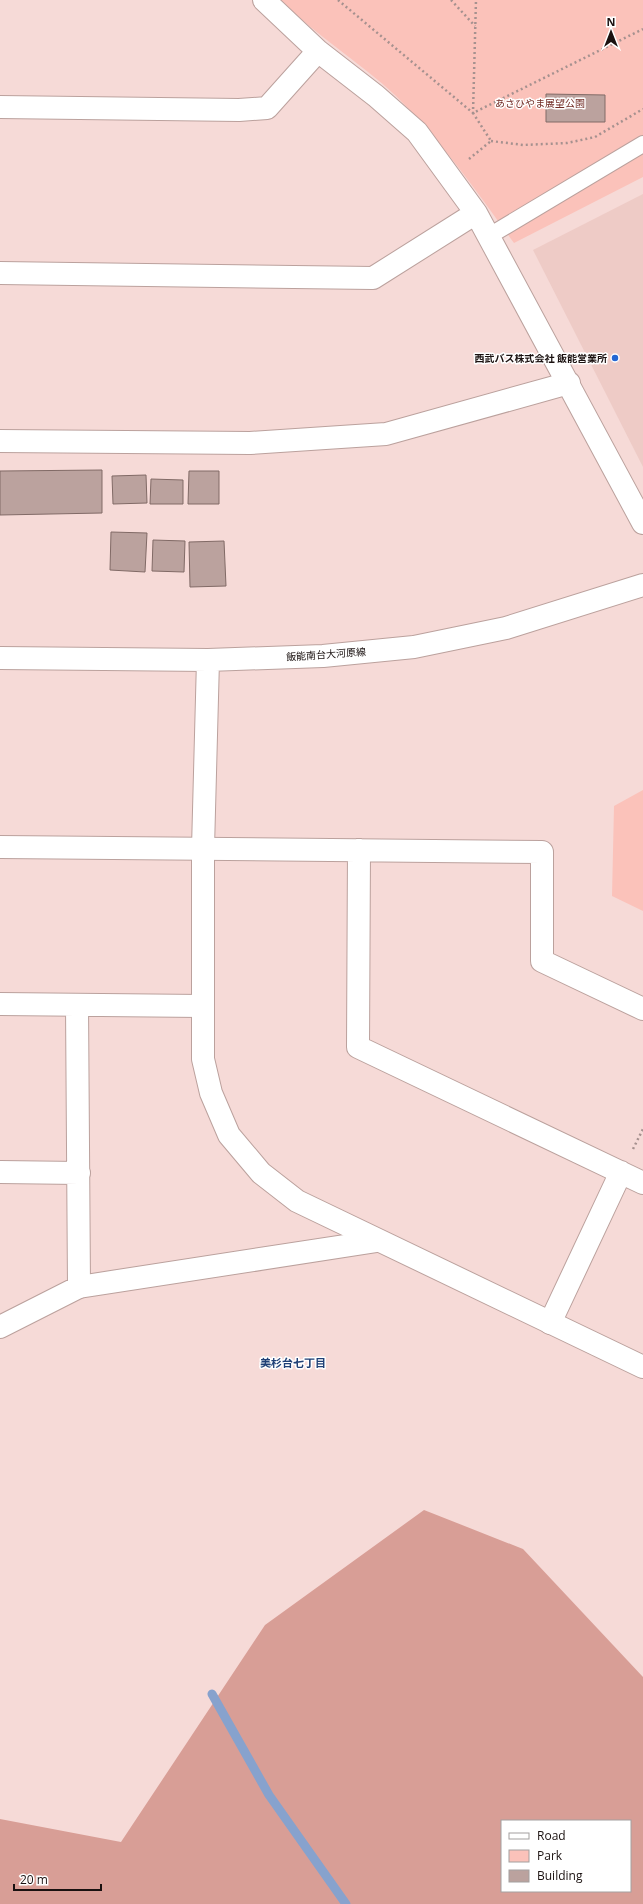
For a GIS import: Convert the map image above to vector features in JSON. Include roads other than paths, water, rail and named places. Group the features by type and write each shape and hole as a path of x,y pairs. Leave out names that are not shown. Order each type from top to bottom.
{"street":[{"path":"264,0 318,51 376,96 417,132 449,175 476,213 489,236 643,523"},
{"path":"0,107 239,110 268,108 318,51"},
{"path":"0,273 373,278 476,213"},
{"path":"0,441 250,443 386,434 569,383"},
{"name":"飯能南台大河原線","path":"0,658 208,660 323,656 414,648 506,628 643,585"},
{"path":"208,660 203,848 203,1059 211,1093 229,1134 261,1173 297,1201 377,1241 643,1368"},
{"path":"0,847 542,852 542,961 643,1009"},
{"path":"359,850 358,1047 643,1183"},
{"path":"0,1004 202,1006"},
{"path":"77,1005 79,1287"},
{"path":"0,1172 79,1173"},
{"path":"550,1323 621,1172"},
{"path":"0,1327 79,1287 377,1241"}],"lane":[{"path":"489,236 643,144"}],"waterway":[{"path":"212,1694 269,1795 346,1904"}],"place":[{"name":"西武バス株式会社 飯能営業所","path":"615,358"}],"district":[{"name":"美杉台七丁目","path":"293,1362"}],"park label":[{"name":"あさひやま展望公園","path":"540,103"}]}
